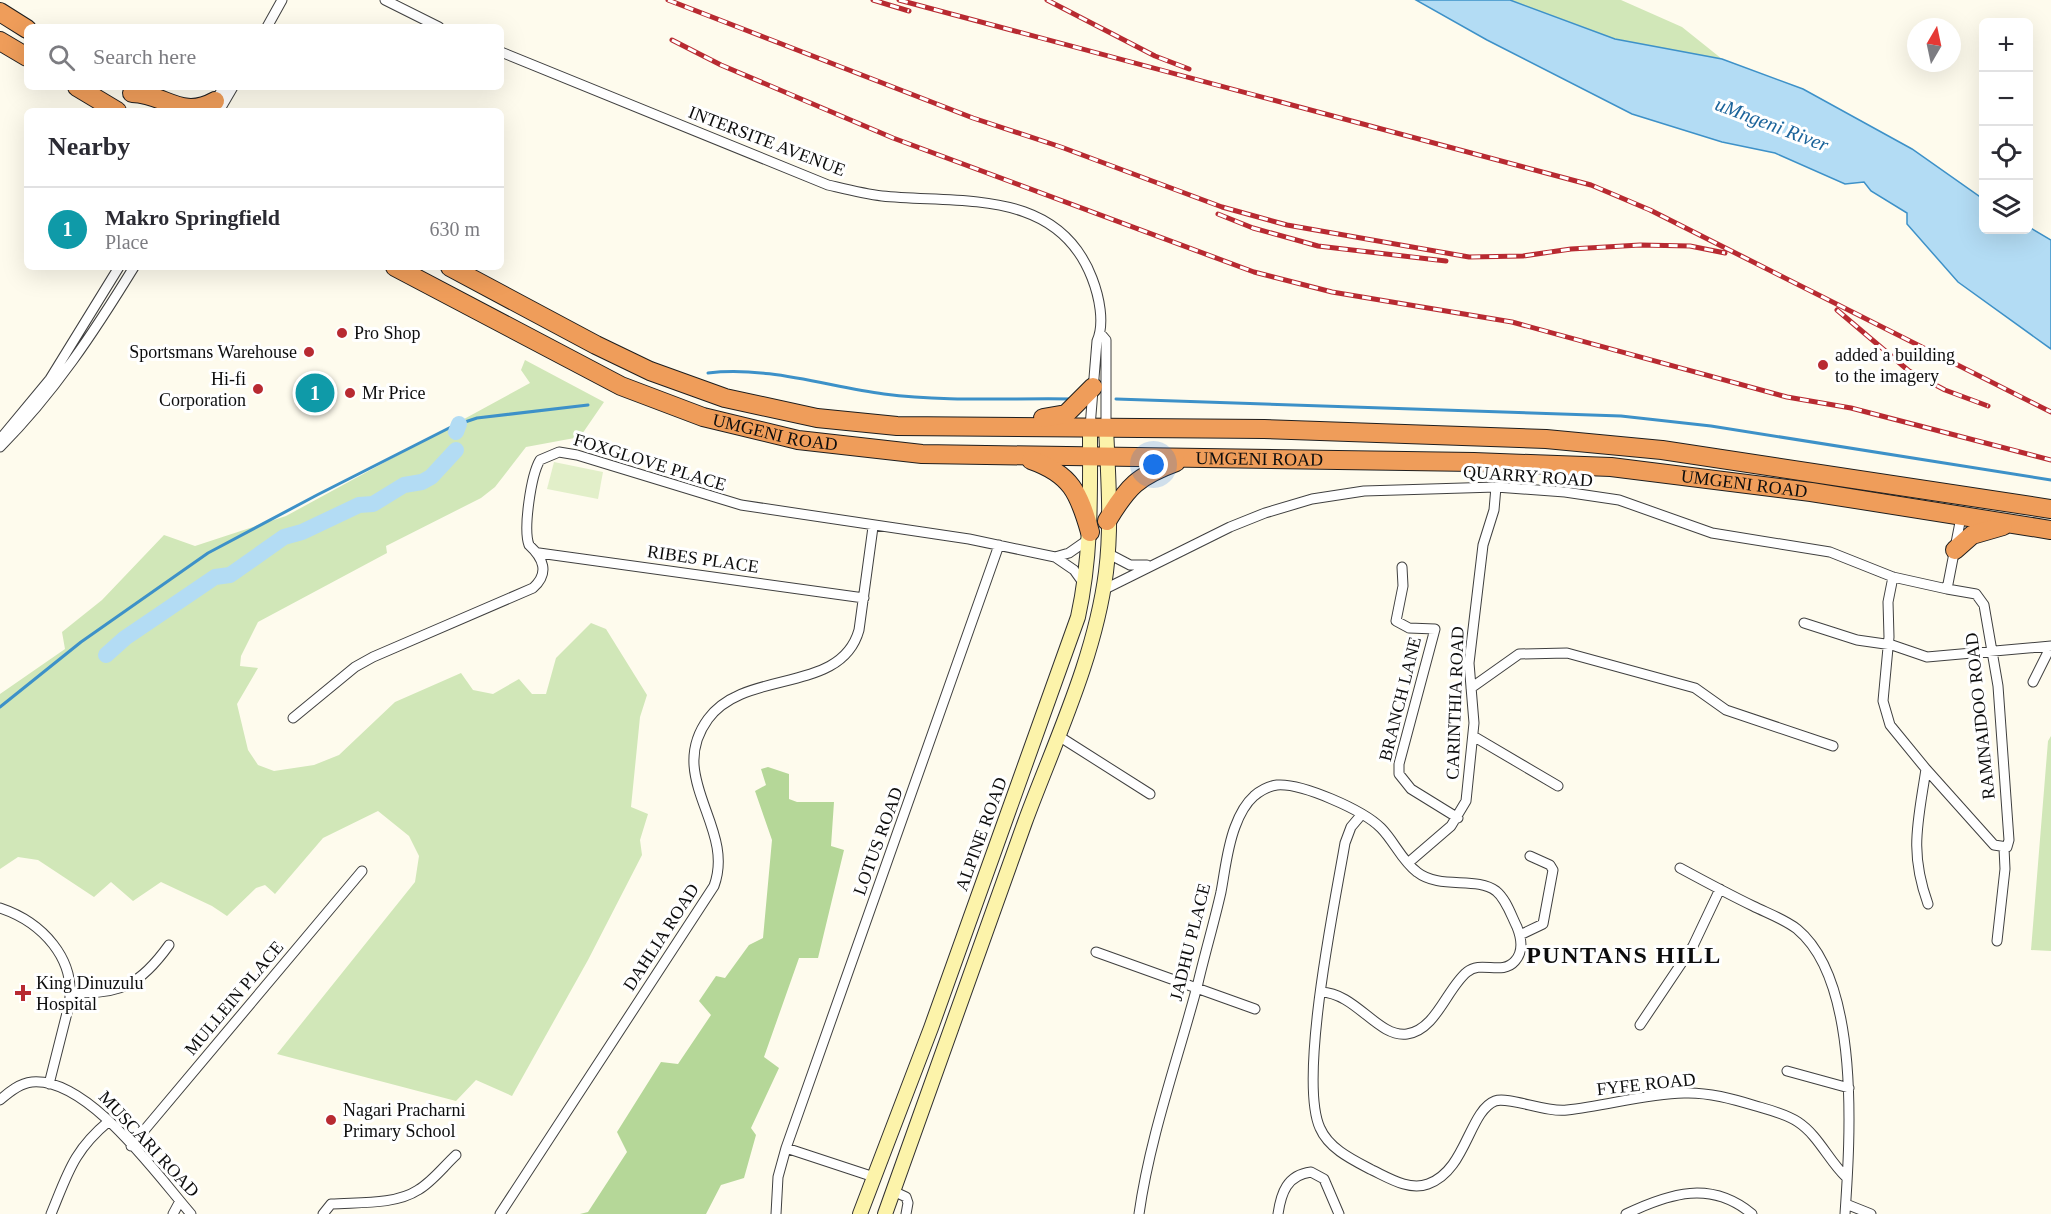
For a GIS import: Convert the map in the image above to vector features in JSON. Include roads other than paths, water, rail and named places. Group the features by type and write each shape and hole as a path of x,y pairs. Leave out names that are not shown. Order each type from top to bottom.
{"highway":[{"path":"0,12 24,27"},
{"path":"0,41 24,55"},
{"path":"81,90 112,108"},
{"path":"128,90 153,95 185,108"},
{"path":"128,90 159,108"},
{"name":"UMGENI ROAD","path":"401,270 621,386 703,417 798,440 922,454 1474,462 1611,467 1811,492 2051,530"},
{"name":"UMGENI ROAD","path":"456,270 596,345 682,384 770,409 817,418 897,426 1287,429 1546,439 1662,450 2051,509"},
{"path":"897,426 1057,417 1073,410 1093,387"},
{"path":"1020,456 1049,466 1071,485 1079,497 1090,536"},
{"path":"1107,520 1135,481 1153,470 1189,458"},
{"path":"1955,550 1972,536 2011,524"}],"main road":[{"path":"1098,427 1099,457"},
{"name":"ALPINE ROAD","path":"885,1214 900,1194 973,963 1081,673 1103,590 1107,553 1107,520 1099,457"},
{"name":"ALPINE ROAD","path":"860,1214 1064,659 1085,585 1099,457"},
{"path":"946,984 962,961 973,963"}],"street":[{"path":"269,24 282,0"},
{"path":"385,0 434,24"},
{"name":"INTERSITE AVENUE","path":"504,53 816,181 880,196 991,202 1025,211 1050,225 1083,259 1096,289 1100,333 1096,340 1093,387 1098,427"},
{"path":"217,103 230,90"},
{"path":"0,439 50,379 117,270"},
{"path":"0,447 52,390 106,314 132,270"},
{"name":"INTERSITE AVENUE","path":"1098,427 1106,340 1100,333"},
{"name":"FOXGLOVE PLACE","path":"293,718 355,668 373,657 533,588 543,574 539,554 527,540 534,474 540,460 559,452 577,455 726,502 873,527 999,545 1055,557 1074,570 1085,585"},
{"name":"QUARRY ROAD","path":"1103,590 1242,522 1312,499 1364,491 1496,487 1565,492 1619,500 1726,537 1830,552 1893,577 1947,589"},
{"name":"CARINTHIA ROAD","path":"1408,863 1458,818 1468,790 1473,736 1471,647 1483,545 1494,510 1496,487"},
{"path":"1947,589 1964,496"},
{"name":"DAHLIA ROAD","path":"500,1214 714,885 718,875 719,851 694,778 693,765 696,743 706,721 721,705 742,693 828,668 844,657 857,637 873,527"},
{"path":"1055,557 1069,553 1090,536"},
{"name":"LOTUS ROAD","path":"776,1214 778,1177 786,1148 999,545"},
{"name":"QUARRY ROAD","path":"1107,553 1137,567 1155,563"},
{"name":"RIBES PLACE","path":"539,554 864,598"},
{"name":"BRANCH LANE","path":"1402,567 1403,586 1396,621 1409,628 1435,629 1399,764 1399,774 1412,789 1458,818"},
{"path":"1893,577 1888,602 1888,645 1882,688 1890,725 1994,846 2004,848"},
{"name":"RAMNAIDOO ROAD","path":"1947,589 1972,593 1982,599 1998,686 2008,844 2004,848 2006,869 1997,941"},
{"path":"1804,623 1857,640 1888,645 1927,657 2051,646"},
{"path":"2033,682 2051,646"},
{"path":"1471,688 1519,654 1567,653 1695,688 1726,711 1833,746"},
{"path":"1057,735 1150,794"},
{"path":"1473,736 1558,786"},
{"path":"1926,769 1915,852 1920,882 1928,904"},
{"name":"JADHU PLACE","path":"1139,1214 1149,1163 1196,989 1232,836 1247,803 1265,789 1285,785 1347,806 1362,814 1378,825 1408,863 1429,879 1488,887 1498,892 1520,935"},
{"path":"1362,814 1351,827 1345,843 1322,993 1339,995 1390,1031 1402,1034 1414,1033 1427,1024 1467,972 1479,967 1502,968 1514,962 1520,950 1520,935 1542,924 1553,870 1550,865 1530,856"},
{"path":"1680,868 1796,929 1814,951 1827,974 1842,1020 1849,1088 1845,1209 1871,1214"},
{"name":"MULLEIN PLACE","path":"131,1146 362,871"},
{"path":"1640,1025 1692,946 1720,889"},
{"path":"0,908 31,921 49,939 62,959 71,992 48,1084 24,1084 0,1100"},
{"path":"71,992 105,992 133,984 153,967 169,945"},
{"path":"1096,952 1255,1009"},
{"name":"FYFE ROAD","path":"1322,993 1314,1060 1315,1110 1325,1137 1340,1151 1404,1184 1429,1184 1445,1173 1458,1157 1483,1110 1494,1101 1557,1111 1684,1093 1717,1096 1775,1112 1799,1122 1846,1177"},
{"path":"1787,1071 1849,1088"},
{"name":"MUSCARI ROAD","path":"48,1084 87,1101 109,1121 191,1214"},
{"path":"51,1214 74,1157 96,1131 109,1121"},
{"path":"786,1148 874,1177"},
{"path":"323,1214 331,1204 399,1198 411,1194 420,1189 456,1155"},
{"path":"1278,1214 1282,1194 1291,1179 1303,1173 1321,1175 1328,1184 1338,1214"},
{"path":"1626,1214 1674,1196 1709,1192 1727,1197 1752,1214"},
{"path":"900,1194 908,1203 906,1214"},
{"path":"173,1214 180,1201"}],"water":[{"name":"uMngeni River","path":"1416,0 1510,0 1615,39 1722,59 1803,89 1912,149 1979,196 1979,234 2033,234 2033,229 2051,240 2051,349 1958,282 1907,224 1907,213 1871,191 1864,182 1845,184 1775,153 1722,142 1632,114 1487,40"}],"waterway":[{"path":"708,373 774,374 862,391 907,396 954,399 1072,399"},
{"path":"1116,399 1621,416 1711,426 2051,480"},
{"path":"0,707 81,642 208,553 317,495 453,426 477,418 588,405"},
{"path":"456,432 459,424"},
{"path":"106,655 125,638 215,577 230,575 284,537 302,532 359,505 373,504 404,485 422,482 431,477 456,450"}],"railway":[{"path":"668,0 973,118 1061,147 1222,207 1287,225 1469,257 1523,256 1571,249 1640,245 1690,246 1725,253"},
{"path":"873,0 909,11"},
{"path":"899,0 1591,185 1650,210 2051,412"},
{"path":"1047,0 1155,56 1189,69"},
{"path":"672,40 721,65 893,138 1254,272 1332,292 1512,322 1787,397 1851,408 2051,460"},
{"path":"1218,214 1253,228 1318,246 1446,261"},
{"path":"1837,310 1909,371 1945,390 1988,406"}],"place":[{"name":"Pro Shop","path":"342,333"},
{"name":"Sportsmans Warehouse","path":"309,352"},
{"name":"added a building to the imagery","path":"1823,365"},
{"name":"Hi-fi Corporation","path":"258,389"},
{"name":"Makro Springfield","path":"315,393"},
{"name":"Mr Price","path":"350,393"},
{"name":"King Dinuzulu Hospital","path":"23,993"},
{"name":"Nagari Pracharni Primary School","path":"331,1120"}],"district":[{"name":"PUNTANS HILL","path":"1624,955"}]}
